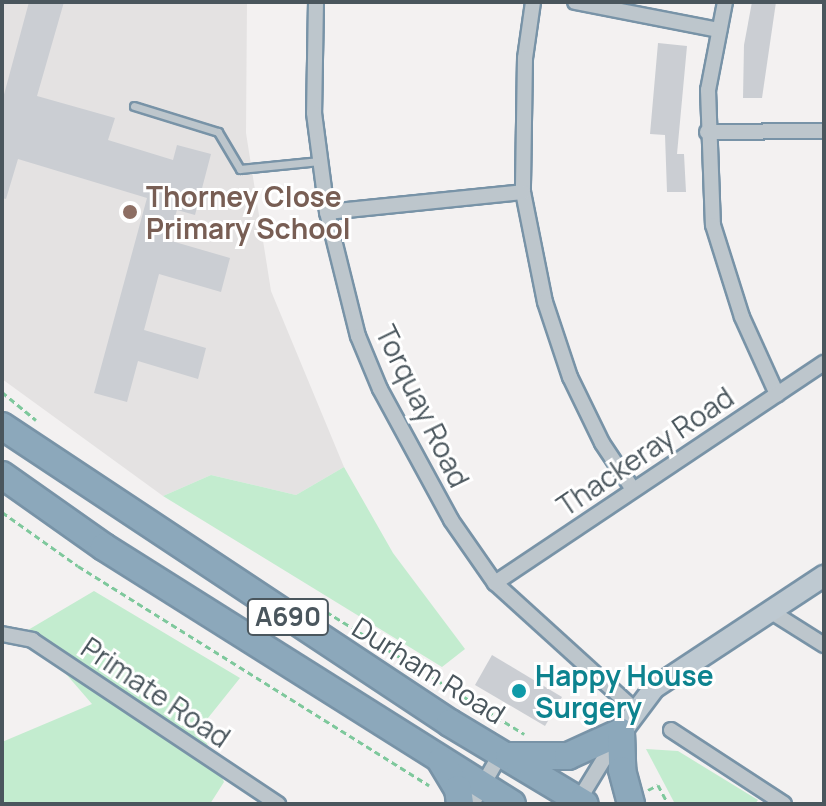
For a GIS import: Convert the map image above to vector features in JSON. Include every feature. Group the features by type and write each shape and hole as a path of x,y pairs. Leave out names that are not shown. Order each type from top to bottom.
{"highway":[{"name":"Durham Road","path":"2,426 580,803"},
{"name":"A690","path":"2,475 104,547 439,758 478,795 512,804"},
{"path":"504,754 568,756 628,721"},
{"path":"628,721 622,770 631,804"},
{"path":"439,758 458,789 460,804"}],"street":[{"name":"Torquay Road","path":"316,2 314,113 327,212 358,336 380,389 451,520 495,583 534,627 628,721"},
{"path":"533,2 525,58 523,192 545,302 570,377 602,443 632,488"},
{"path":"575,2 719,30"},
{"path":"725,2 707,132 713,225 742,317 777,394"},
{"path":"707,132 824,131"},
{"path":"327,212 523,192"},
{"name":"Thackeray Road","path":"495,583 632,488 824,363"},
{"path":"580,803 628,721 654,688 824,576"},
{"path":"770,611 824,645"},
{"name":"Primate Road","path":"2,634 32,640 278,804"},
{"path":"671,730 784,804"},
{"path":"478,795 504,754"}],"lane":[{"path":"134,106 218,132 240,169 320,161"}],"path":[{"path":"2,392 41,424"},
{"path":"2,512 78,566 433,788"},
{"path":"306,599 492,716"}],"shaded area":[{"name":"Thorney Close Primary School","path":"2,2 247,2 246,133 271,291 344,467 296,495 211,475 163,496 2,379"}],"green space":[{"path":"344,467 393,553 465,649 442,667 163,496 211,475 296,495"},
{"path":"94,591 240,678 200,728 224,782 210,804 2,804 2,742 92,704 28,630"},
{"path":"646,749 678,751 758,800 755,804 675,804"}],"building":[{"path":"29,2 64,2 37,96 115,118 108,140 173,160 177,145 211,154 195,215 177,210 168,240 230,258 221,292 159,274 144,330 206,348 198,379 138,361 127,402 94,393 147,198 18,159 6,199 2,198 2,102"},
{"path":"752,2 776,2 762,98 743,98 744,45"},
{"path":"658,43 687,46 677,154 684,154 686,192 667,192 665,135 650,134"},
{"name":"Happy House Surgery","path":"492,655 562,697 545,726 475,685"}],"place":[{"name":"Thorney Close Primary School","path":"130,212"},
{"name":"Happy House Surgery","path":"519,691"}]}
